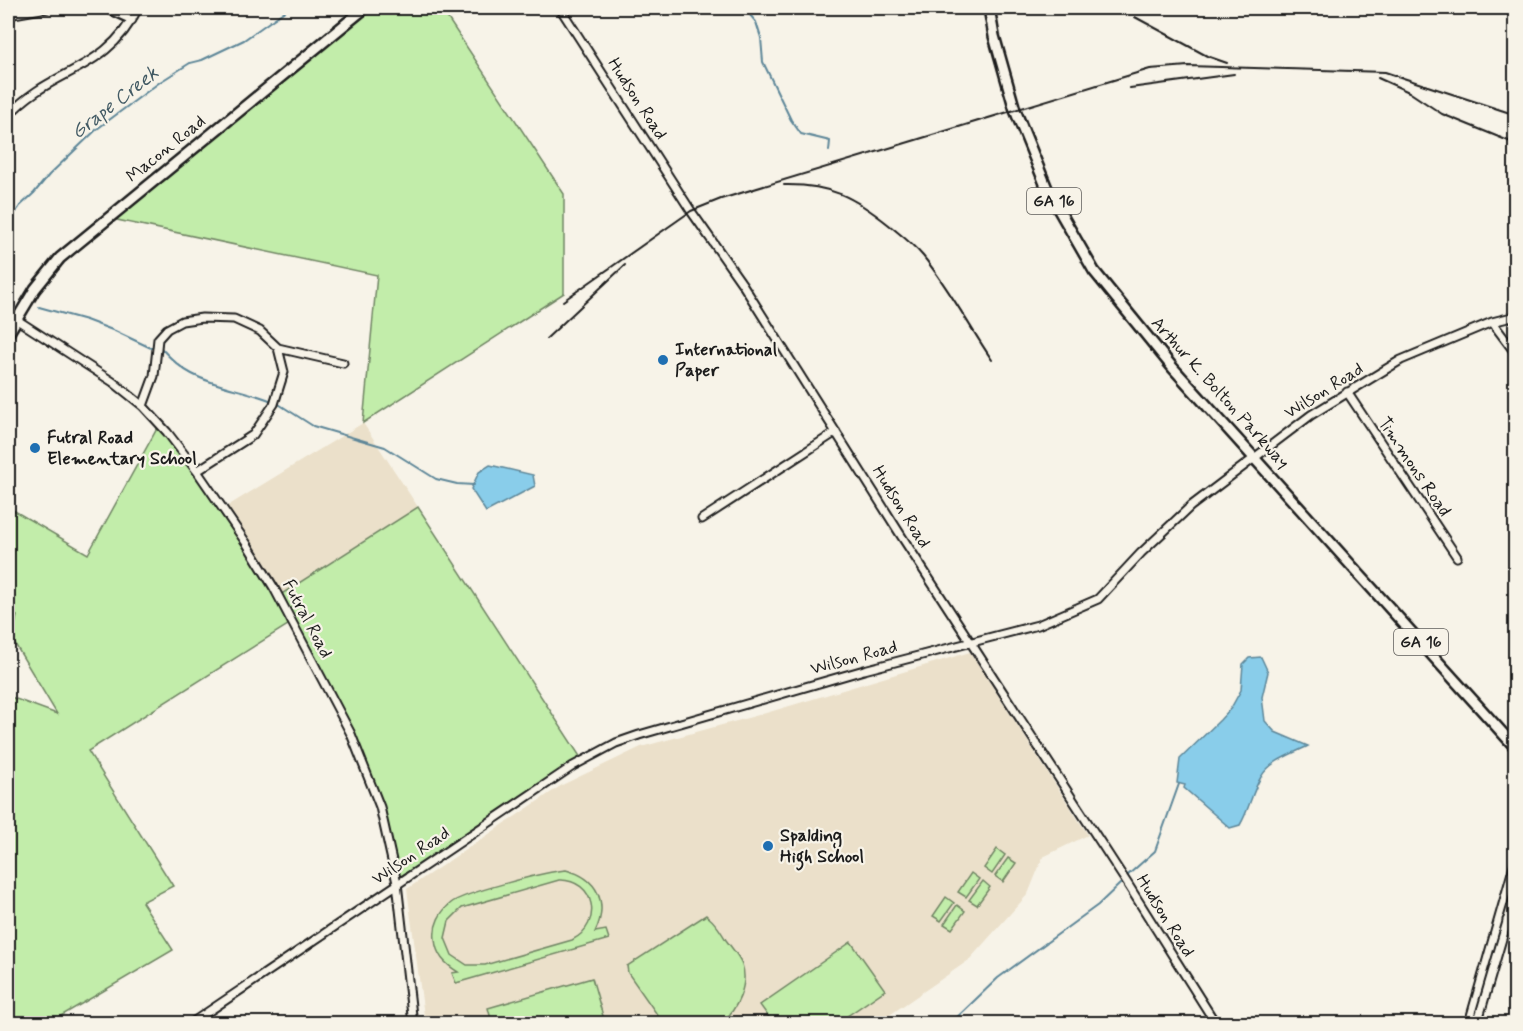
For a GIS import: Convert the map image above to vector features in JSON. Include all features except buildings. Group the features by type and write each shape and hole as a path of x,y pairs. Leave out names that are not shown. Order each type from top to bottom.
{"main road":[{"name":"Macon Road","path":"8,334 12,317 60,258 365,8"},
{"name":"Arthur K. Bolton Parkway","path":"989,8 994,36 1015,110 1048,191 1089,261 1166,360 1515,748"}],"street":[{"path":"8,15 47,8"},
{"path":"106,8 132,20"},
{"path":"8,117 28,96 103,54 122,35 138,8"},
{"name":"Hudson Road","path":"560,8 691,210 743,285 1216,1023"},
{"name":"Wilson Road","path":"190,1023 573,766 616,743 864,670 1050,622 1098,599 1141,553 1191,506 1311,414 1401,360 1492,322 1515,316"},
{"name":"Futral Road","path":"12,317 113,381 143,406 167,432 196,471 247,544 274,588 351,734 380,807 396,883 413,1023"},
{"path":"143,406 154,376 158,339 168,329 182,321 202,318 234,319 260,331 278,348 343,363"},
{"path":"1492,322 1515,354"},
{"path":"196,471 253,435 274,404 284,372 278,348"},
{"name":"Timmons Road","path":"1347,392 1457,558"},
{"path":"702,519 836,432"},
{"path":"1477,1023 1515,891"},
{"path":"1507,920 1515,923"}],"shaded area":[{"path":"363,423 418,507 277,597 221,510"},
{"name":"Spalding High School","path":"970,652 1088,835 1043,857 1028,894 969,960 878,1023 425,1023 407,889 562,785 641,747 766,713"}],"green space":[{"path":"355,8 441,8 564,194 564,293 363,423 377,275 103,217"},
{"path":"159,425 168,433 277,597 418,507 583,761 398,878 380,800 294,621 88,751 173,886 142,902 173,950 49,1023 8,1023 8,696 57,714 12,639 17,616 8,611 8,507 88,554"},
{"path":"997,849 1005,855 992,874 984,868"},
{"path":"1008,858 1016,863 1003,882 995,876"},
{"path":"566,870 577,874 593,885 598,893 601,911 595,932 606,930 609,939 456,983 452,973 458,972 442,958 437,950 435,939 436,924 447,907 459,899 488,888","holes":["559,880 581,887 591,904 589,924 572,940 485,965 467,965 452,955 445,938 449,921 462,908"]},
{"path":"971,873 979,879 966,897 958,892"},
{"path":"983,881 990,887 977,905 969,900"},
{"path":"946,897 954,903 941,921 933,916"},
{"path":"957,905 965,911 952,929 944,924"},
{"path":"706,915 717,926 742,964 743,988 737,1004 722,1023 663,1023 628,973 627,966"},
{"path":"851,942 885,990 837,1023 773,1023 760,1005"},
{"path":"592,978 605,1023 492,1023 488,1008"}],"water":[{"path":"490,465 533,475 535,486 486,512 471,489 479,472"},
{"path":"1261,657 1268,672 1262,697 1265,721 1275,732 1308,746 1282,758 1265,771 1240,825 1230,828 1184,788 1185,785 1177,783 1180,759 1231,708 1241,690 1243,664 1249,658"}],"waterway":[{"path":"8,20 12,8"},
{"name":"Grape Creek","path":"8,224 20,206 49,175 97,129 160,82 190,63 202,60 244,40 289,8"},
{"path":"744,8 756,22 761,38 763,62 791,120 801,134 830,141 829,151"},
{"path":"39,307 86,320 154,348"},
{"path":"160,347 183,369 192,374 272,401"},
{"path":"277,403 313,426 385,447 436,479 474,485"},
{"path":"1128,875 1155,851 1179,784"},
{"path":"950,1024 998,978 1098,905 1121,883"}],"railway":[{"path":"1135,17 1207,56 1227,63"},
{"path":"563,301 691,211 721,199 1150,69 1188,66 1385,72 1516,115"},
{"path":"1130,88 1234,74"},
{"path":"1378,78 1409,92 1442,114 1516,144"},
{"path":"784,185 815,187 841,194 876,215 902,236 932,268 992,360"},
{"path":"546,339 625,265"},
{"path":"1464,1024 1516,842"}],"place":[{"name":"International Paper","path":"663,360"},
{"name":"Futral Road Elementary School","path":"35,448"},
{"name":"Spalding High School","path":"768,846"}]}
